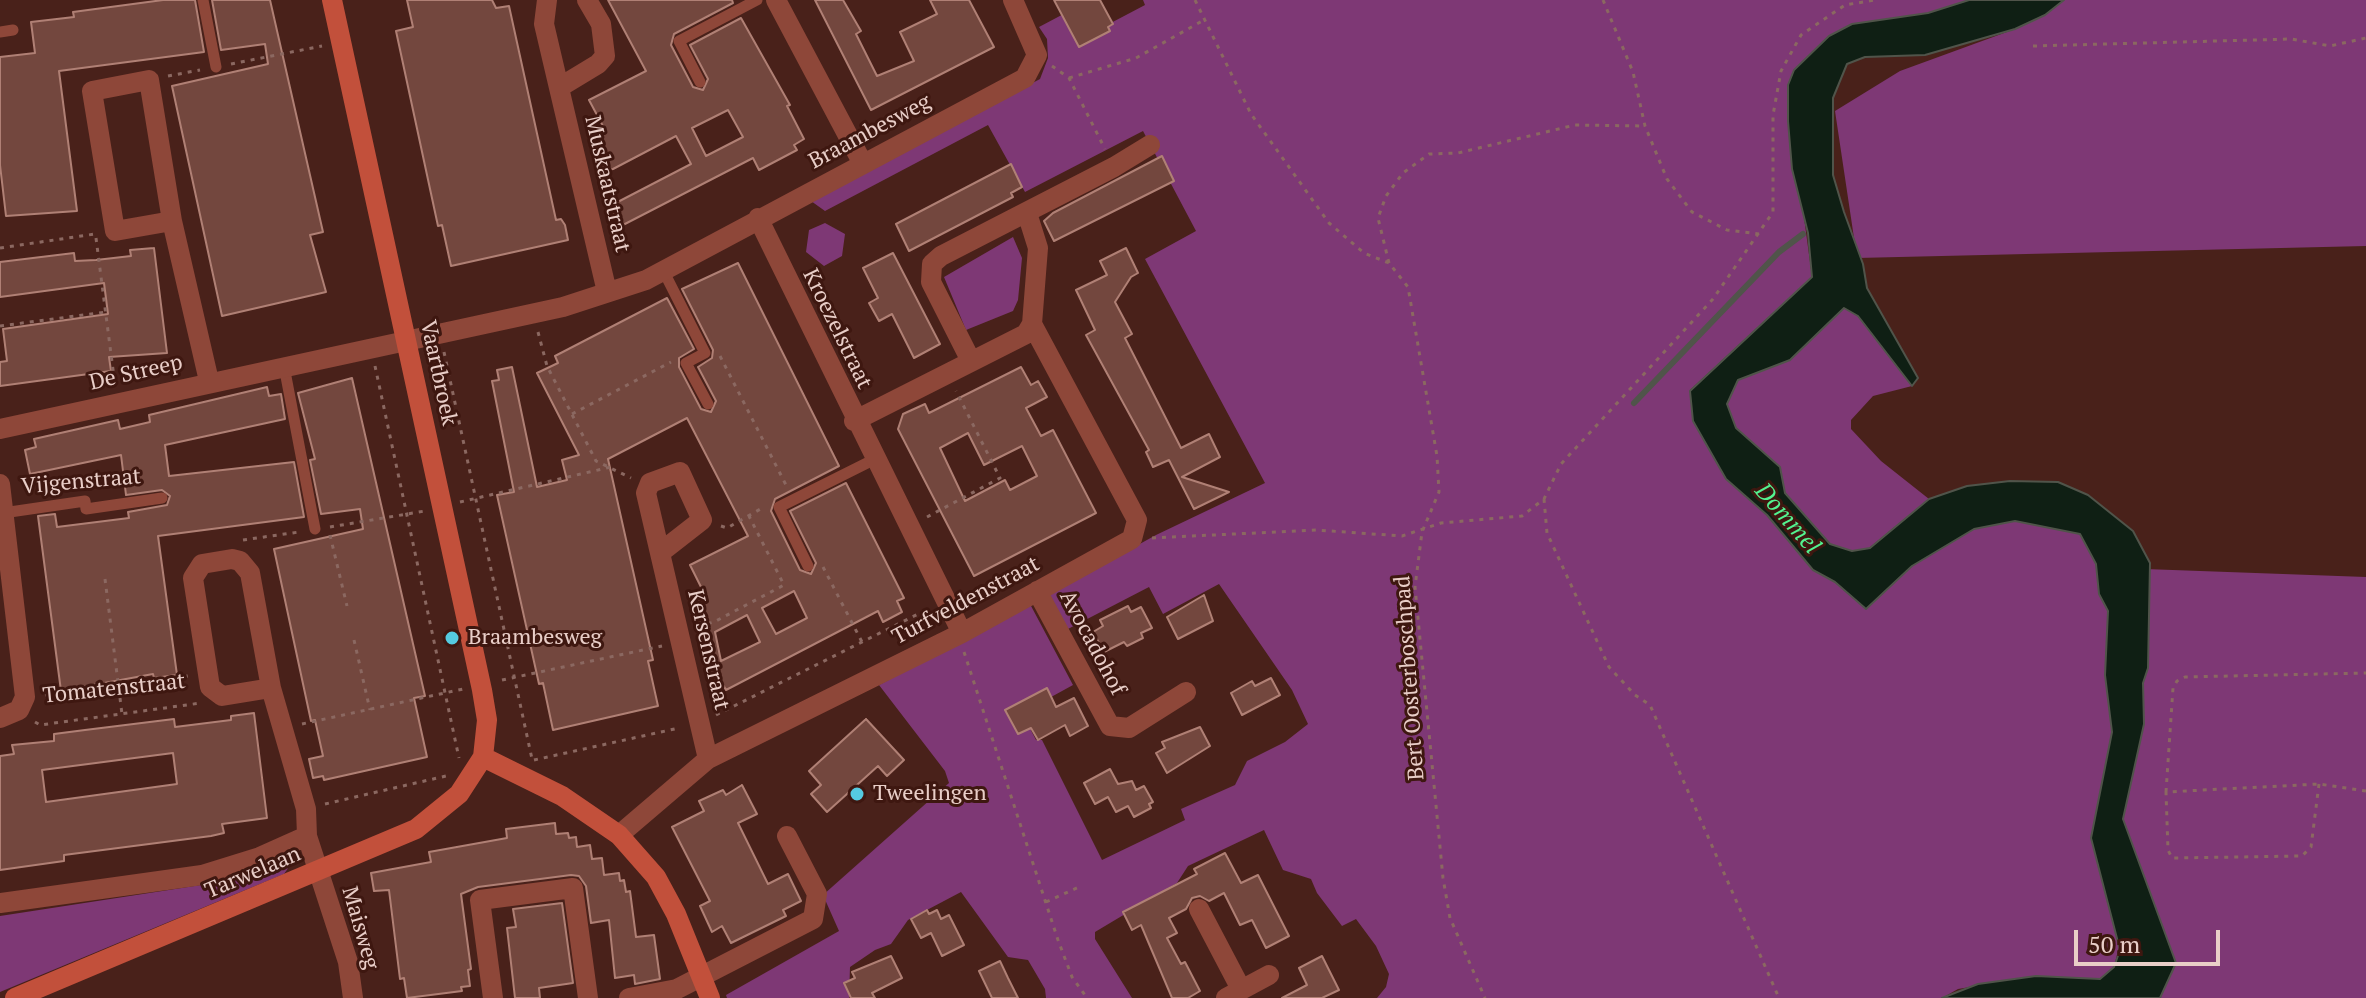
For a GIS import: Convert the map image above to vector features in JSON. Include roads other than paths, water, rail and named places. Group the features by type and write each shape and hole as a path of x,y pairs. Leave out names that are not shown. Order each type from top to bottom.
{"street":[{"name":"Vaartbroek","path":"332,0 487,720 480,763"},
{"name":"Muskaatstraat","path":"547,0 544,24 607,292"},
{"path":"560,87 598,64 605,56 601,24 587,0"},
{"path":"776,0 862,162"},
{"name":"Braambesweg","path":"406,339 533,313 607,292 663,270 1025,78 1037,55 1013,0"},
{"path":"172,221 105,232 92,91 149,80 172,221 209,381"},
{"path":"971,361 931,282 932,264 941,256 1114,167 1150,145"},
{"path":"854,421 1026,334 1032,324 1038,248 1027,213"},
{"name":"Kroezelstraat","path":"758,218 960,634"},
{"name":"Turfveldenstraat","path":"619,835 708,759 960,634 1132,539 1137,520 1032,324"},
{"name":"De Streep","path":"0,429 406,339"},
{"name":"Kersenstraat","path":"661,552 702,520 680,472 674,471 647,487 661,552 678,630 708,759"},
{"name":"Vijgenstraat","path":"0,484 15,708"},
{"name":"Tomatenstraat","path":"232,559 248,567 271,688 222,696 215,693 207,673 193,578 202,564 232,559"},
{"name":"Avocadohof","path":"1037,591 1110,726 1129,728 1186,692"},
{"path":"271,688 306,809 307,836 318,871"},
{"path":"480,763 562,796 619,835 656,877 710,998"},
{"name":"Tarwelaan","path":"15,998 416,829 448,806 480,763"},
{"name":"Tarwelaan","path":"0,903 202,875 260,857 307,836"},
{"path":"629,998 668,992 702,978 813,919 817,894 787,836"},
{"name":"Maisweg","path":"318,871 348,962 353,998"},
{"path":"493,998 480,900 573,888 588,998"},
{"path":"1199,909 1234,993 1269,975"}],"lane":[{"path":"203,0 216,67"},
{"path":"700,82 679,41 757,0"},
{"path":"0,32 13,30"},
{"path":"663,270 705,353 686,363 708,404"},
{"path":"284,365 315,529"},
{"path":"808,566 779,507 873,460"},
{"name":"Vijgenstraat","path":"3,513 85,501 86,509 162,498"}],"water":[{"name":"Dommel","path":"1969,0 2064,0 2045,15 2015,29 1925,55 1865,57 1847,64 1833,98 1833,175 1863,264 1867,288 1918,378 1912,386 1858,316 1844,308 1790,360 1738,380 1727,404 1736,428 1780,467 1785,493 1830,544 1852,551 1870,548 1929,499 1967,486 2010,481 2058,482 2088,495 2133,531 2150,563 2148,668 2143,683 2144,724 2123,819 2176,963 2160,998 1942,998 1978,984 2036,976 2100,979 2114,967 2120,950 2091,838 2112,732 2105,675 2108,611 2099,594 2096,564 2080,534 2015,521 1974,529 1912,566 1866,609 1835,582 1813,570 1767,515 1726,479 1693,421 1690,391 1812,277 1808,233 1792,169 1788,85 1794,70 1829,36 1852,24 1928,13"}],"waterway":[{"path":"1634,403 1779,252 1803,234"}],"place":[{"name":"Braambesweg","path":"452,638"},
{"name":"Tweelingen","path":"857,794"}]}
